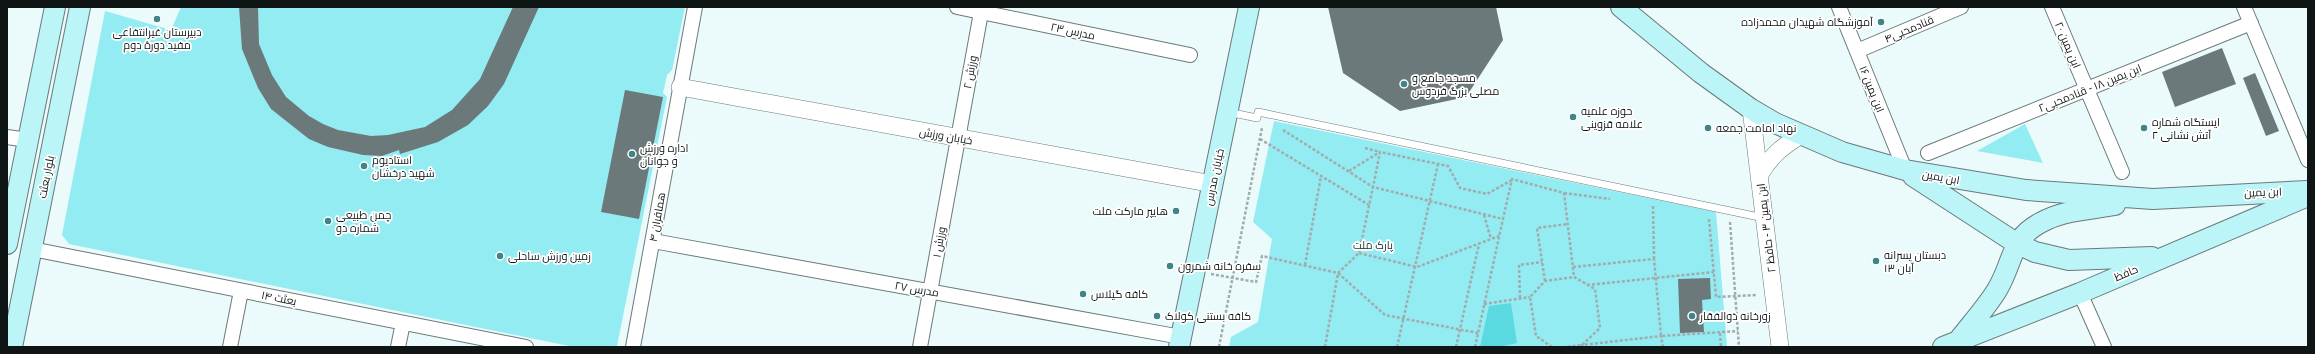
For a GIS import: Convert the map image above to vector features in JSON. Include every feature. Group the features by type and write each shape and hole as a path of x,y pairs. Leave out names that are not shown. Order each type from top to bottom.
{"main road":[{"path":"7,244 55,7"},
{"name":"بلوار بعثت","path":"12,347 80,7"},
{"name":"خیابان مدرس","path":"1180,342 1249,7"},
{"name":"ابن یمین","path":"1621,7 1701,72 1751,109 1801,135 1842,152 1905,170 2026,190 2153,199 2308,191"},
{"path":"1905,170 2016,243 2035,252 2068,260 2167,256"},
{"name":"حافظ","path":"1950,344 2080,293 2308,196"},
{"path":"1950,344 1998,289 2016,243 2029,230 2046,220 2064,214 2153,199"},
{"path":"1998,289 2001,300 2009,308 2022,316"}],"street":[{"name":"همافران ۴","path":"632,347 653,241 695,7"},
{"name":"مدرس ۲۳","path":"957,7 982,10 1190,55"},
{"name":"ابن یمین ۱۶","path":"1839,7 1905,170"},
{"name":"قنادمحبی۴","path":"1857,51 1961,7"},
{"name":"ابن یمین ۲۰","path":"2052,7 2122,172"},
{"path":"2247,8 2251,24 2308,160"},
{"name":"ورزش ۲","path":"958,138 982,10"},
{"name":"ابن یمین ۱۸ - قنادمحبی۲","path":"1928,153 2087,88 2251,24"},
{"name":"خیابان ورزش","path":"680,87 1213,184"},
{"name":"ابن یمین ۳ - حافظ ۲","path":"1751,109 1780,347"},
{"path":"1759,176 1766,162 1776,152 1801,135"},
{"path":"7,137 28,140"},
{"name":"ورزش ۱","path":"920,347 958,138"},
{"name":"مدرس ۲۷","path":"653,241 930,292 1180,342"},
{"name":"بعثت ۱۴","path":"32,249 526,347"},
{"path":"230,347 242,290"},
{"path":"2080,293 2104,347"},
{"path":"398,347 403,323"}],"lane":[{"path":"1228,112 1257,118 1258,112 1764,218"}],"path":[{"path":"1219,347 1263,124"},
{"path":"1277,126 1373,187 1503,219"},
{"path":"1260,139 1369,205"},
{"path":"1348,172 1380,152 1448,166 1460,188 1487,194 1512,179 1564,193 1616,200"},
{"path":"1325,347 1338,273 1359,253 1380,152"},
{"path":"1397,347 1417,267 1438,164"},
{"path":"1305,265 1321,176"},
{"path":"1475,347 1512,179"},
{"path":"1564,193 1574,278"},
{"path":"1646,205 1660,207"},
{"path":"1653,206 1654,259 1663,347"},
{"path":"1729,211 1739,347"},
{"path":"1484,215 1491,240"},
{"path":"1703,217 1710,219 1716,297 1774,295"},
{"path":"1545,281 1537,228 1568,224"},
{"path":"1359,253 1417,267 1499,236"},
{"path":"1456,347 1479,244"},
{"path":"1195,271 1256,282 1262,256 1305,265 1338,273 1385,315 1478,333"},
{"path":"1573,267 1654,259"},
{"path":"1520,298 1519,265 1542,262"},
{"path":"1587,285 1714,272"},
{"path":"1484,304 1530,296 1545,281 1574,278 1595,289 1600,328 1582,346"},
{"path":"1530,296 1536,336 1552,347"},
{"path":"1565,347 1661,336 1738,331"},
{"path":"1720,332 1721,347"}],"green space":[{"name":"استادیوم شهید درخشان","path":"181,7 685,7 672,70 667,75 663,93 667,97 617,346 574,347 69,244 62,235 105,11 171,30"},
{"name":"پارک ملت","path":"1274,121 1716,212 1727,347 1229,347 1231,337 1258,322 1272,239 1253,222"},
{"path":"2025,124 2043,163 1977,151"}],"shaded area":[{"path":"1511,303 1517,343 1500,347 1480,347 1489,306"}],"building":[{"path":"239,7 258,7 259,44 272,75 286,97 309,116 323,124 338,130 371,136 388,135 425,127 452,110 480,79 513,7 539,7 504,84 488,106 468,125 438,142 400,154 399,150 382,156 363,155 328,147 309,139 271,109 258,88 242,49"},
{"name":"مسجد جامع و مصلی بزرگ فردوس","path":"1328,7 1496,7 1503,40 1466,97 1400,111 1343,73"},
{"path":"2222,48 2236,84 2175,107 2162,72"},
{"path":"2255,73 2279,131 2266,136 2243,78"},
{"name":"اداره ورزش و جوانان","path":"625,90 663,97 639,219 601,212"},
{"name":"زورخانه ذوالفقار","path":"1710,278 1711,299 1702,300 1704,332 1680,333 1678,279"}],"place":[{"name":"دبیرستان غیرانتفاعی مفید دورهٔ دوم","path":"157,19"},
{"name":"آموزشگاه شهیدان محمدزاده","path":"1881,22"},
{"name":"مسجد جامع و مصلی بزرگ فردوس","path":"1404,84"},
{"name":"حوزه علمیه علامه قزوینی","path":"1573,117"},
{"name":"نهاد امامت جمعه","path":"1708,128"},
{"name":"ایستگاه شماره ۲ آتش نشانی","path":"2144,128"},
{"name":"اداره ورزش و جوانان","path":"632,154"},
{"name":"استادیوم شهید درخشان","path":"364,166"},
{"name":"هایپر مارکت ملت","path":"1176,211"},
{"name":"چمن طبیعی شماره دو","path":"328,221"},
{"name":"زمین ورزش ساحلی","path":"500,256"},
{"name":"دبستان پسرانه ۱۳ آبان","path":"1876,261"},
{"name":"سفره خانه شمرون","path":"1170,266"},
{"name":"کافه گیلاس","path":"1083,294"},
{"name":"کافه بستنی کولاک","path":"1157,316"},
{"name":"زورخانه ذوالفقار","path":"1692,316"}]}
